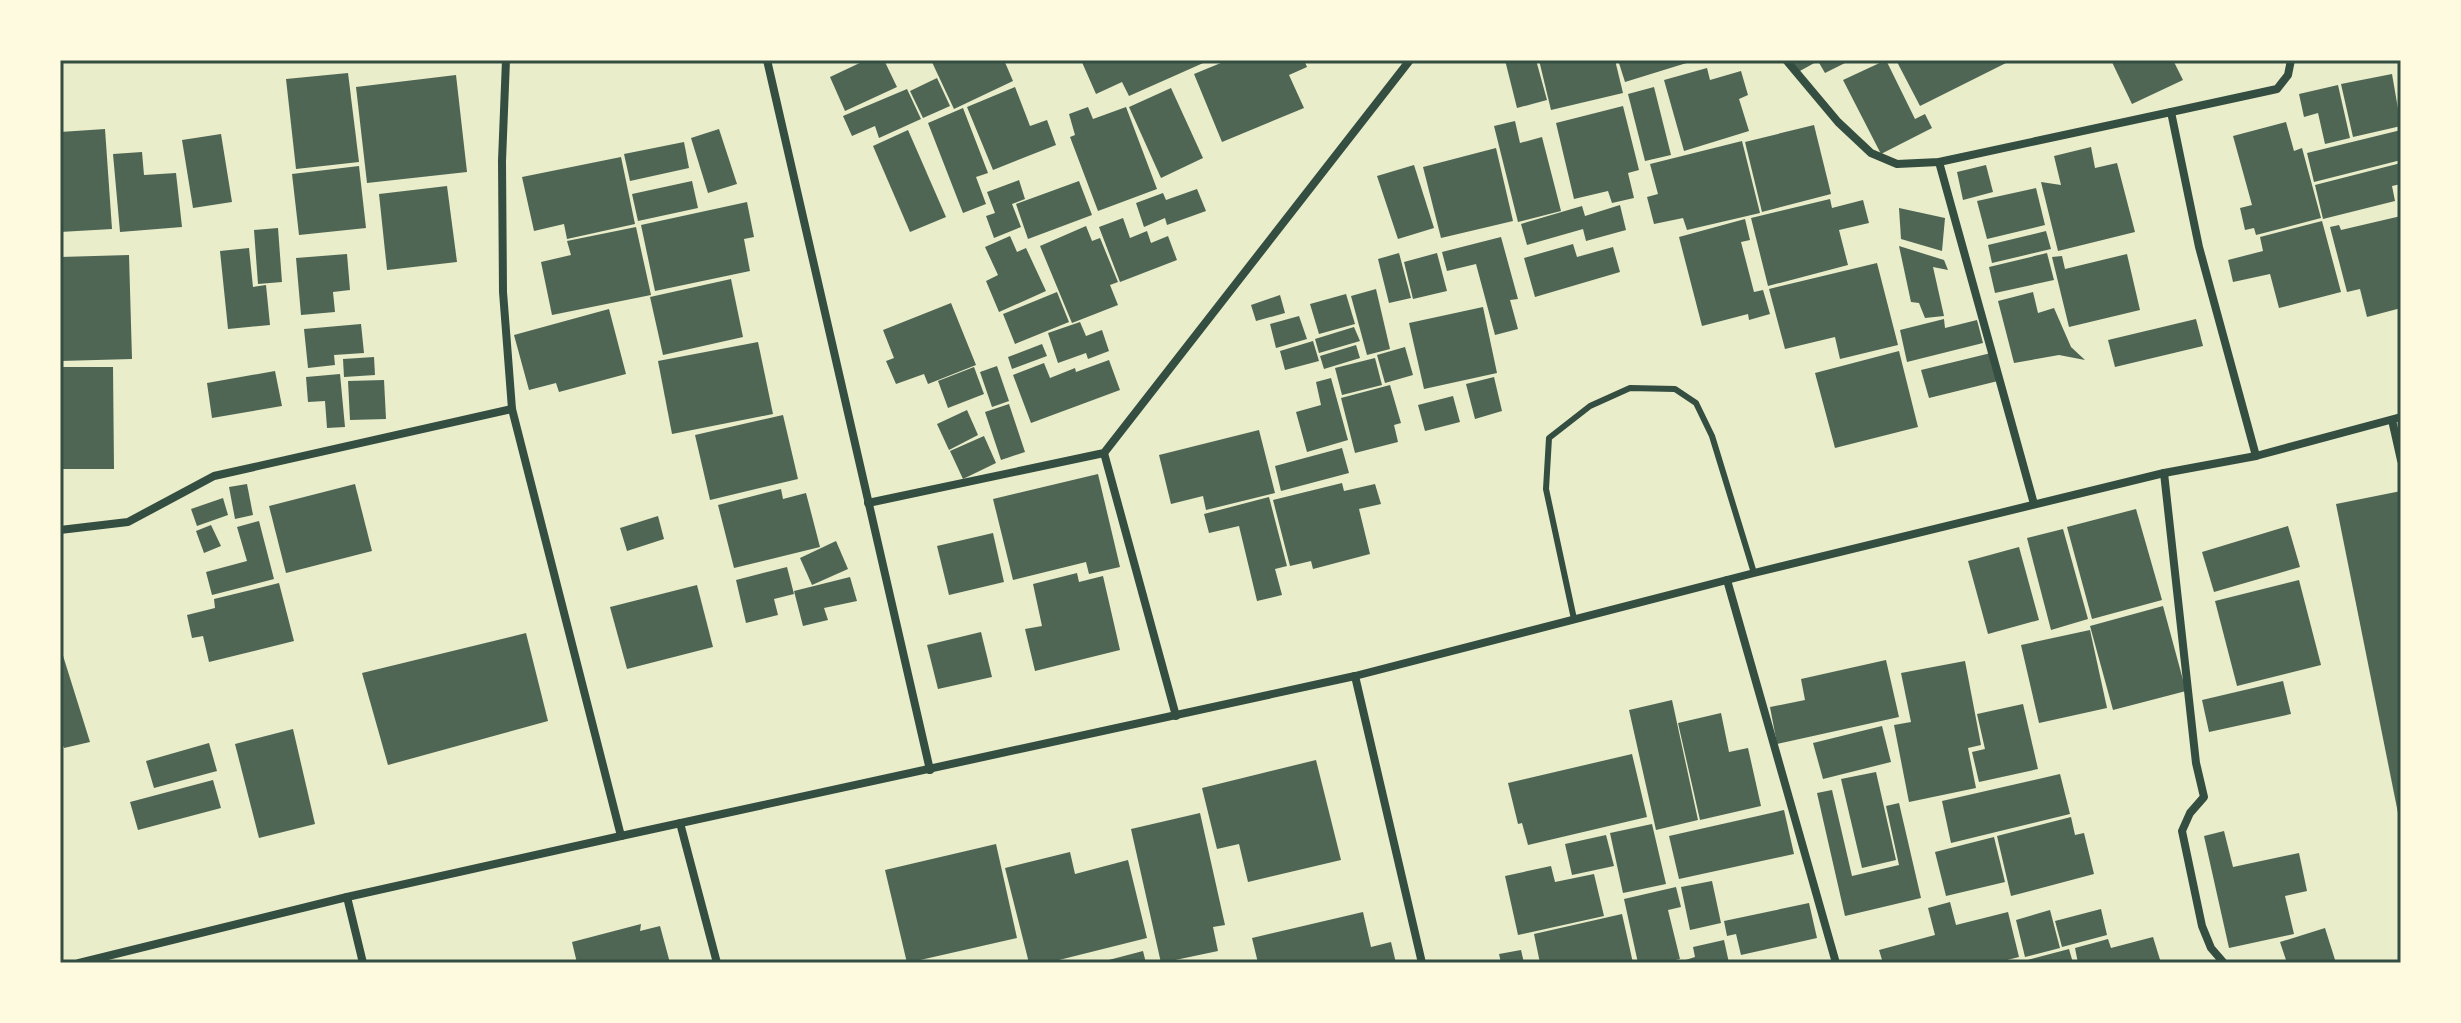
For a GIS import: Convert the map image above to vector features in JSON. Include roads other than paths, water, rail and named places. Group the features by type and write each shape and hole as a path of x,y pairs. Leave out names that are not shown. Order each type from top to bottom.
{"street":[{"path":"506,60 502,161 503,292 512,409 621,836"},
{"path":"767,60 930,770"},
{"path":"868,503 1104,453 1410,60"},
{"path":"1786,60 1838,122 1871,153 1897,164 1939,162 2277,89 2288,75 2291,60"},
{"path":"2171,112 2199,247 2256,456"},
{"path":"1939,162 2034,504"},
{"path":"60,530 128,522 214,476 512,409"},
{"path":"79,963 347,897 1355,676 1754,573 2164,473 2256,456 2396,419 2401,460"},
{"path":"1104,453 1176,716"},
{"path":"2164,473 2196,763 2204,797 2190,813 2182,831 2202,926 2211,948 2224,963"},
{"path":"1727,580 1836,963"},
{"path":"1355,676 1422,963"},
{"path":"680,823 717,963"},
{"path":"347,897 363,963"}],"lane":[{"path":"1574,619 1546,489 1549,438 1590,406 1630,388 1675,389 1696,403 1712,436 1754,573"}]}
